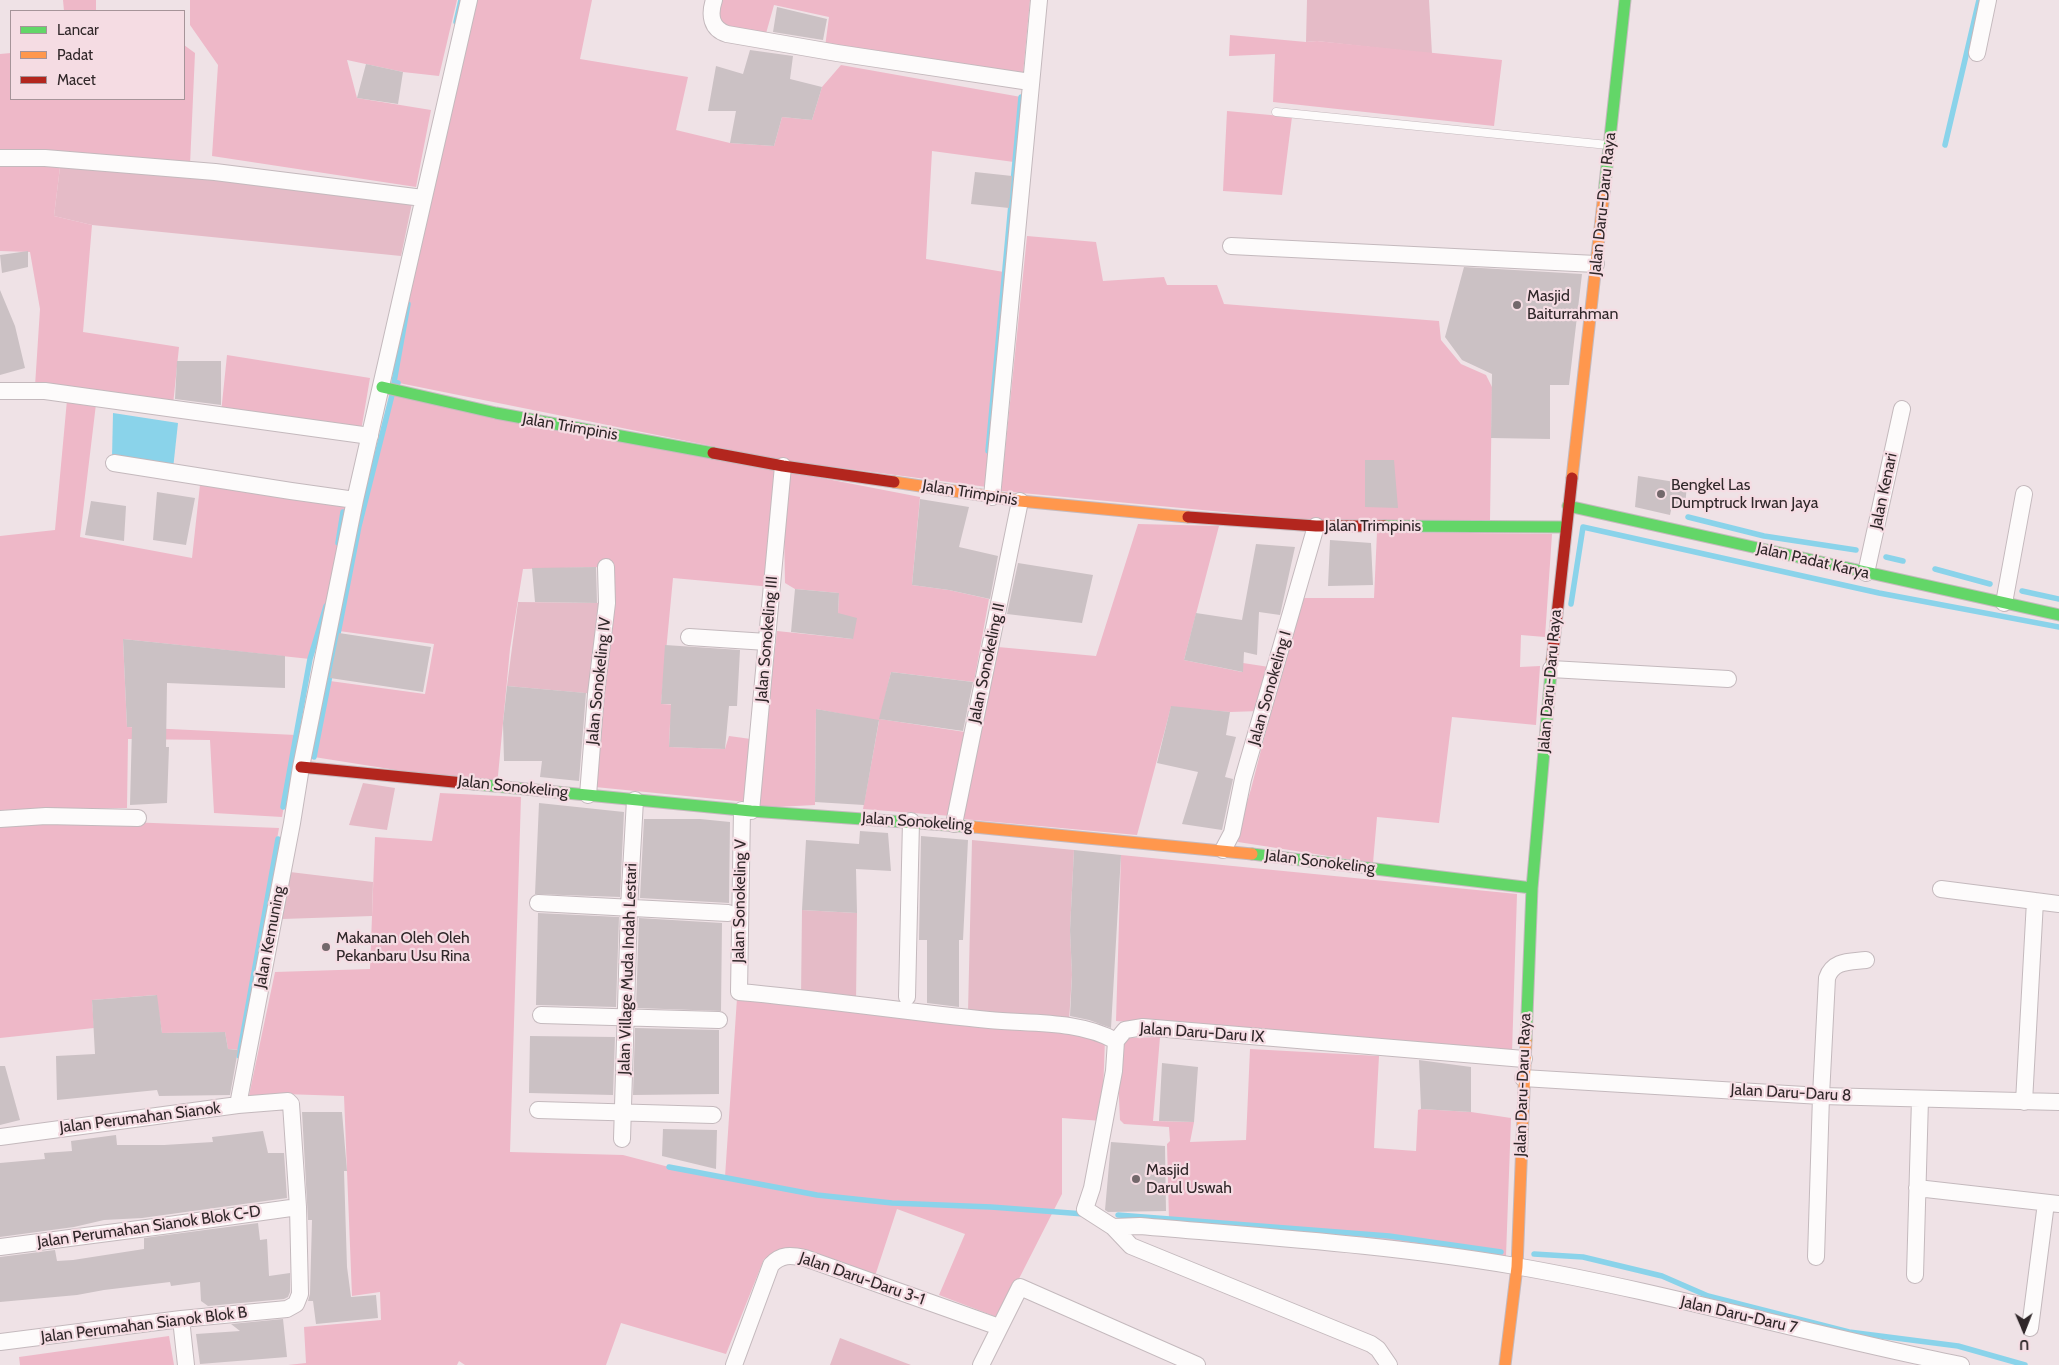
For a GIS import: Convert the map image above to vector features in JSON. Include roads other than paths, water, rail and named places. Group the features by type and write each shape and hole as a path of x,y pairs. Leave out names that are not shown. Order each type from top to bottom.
{"street":[{"name":"Jalan Kemuning","path":"238,1105 301,767 355,500 469,0"},
{"path":"992,497 1039,0"},
{"name":"Jalan Daru-Daru Raya","path":"1505,1365 1517,1267 1532,888 1551,669 1625,0"},
{"path":"1977,53 1988,0"},
{"path":"708,2 713,23 719,32 727,34 837,54 1030,82"},
{"path":"0,158 45,158 215,172 423,198"},
{"path":"1231,246 1596,264"},
{"name":"Jalan Trimpinis","path":"382,386 496,413 783,466 1020,501 1141,514 1316,526 1566,526"},
{"path":"0,391 45,392 370,436"},
{"name":"Jalan Kenari","path":"1866,573 1902,409"},
{"path":"114,463 355,500"},
{"name":"Jalan Sonokeling III","path":"746,810 766,642 783,466"},
{"path":"2004,603 2024,494"},
{"name":"Jalan Sonokeling II","path":"954,824 1020,501"},
{"name":"Jalan Padat Karya","path":"1568,506 2059,616"},
{"name":"Jalan Sonokeling I","path":"1223,850 1232,833 1243,779 1316,526"},
{"name":"Jalan Sonokeling IV","path":"588,795 596,694 607,603 606,567"},
{"path":"689,637 766,642"},
{"path":"1551,669 1728,679"},
{"name":"Jalan Sonokeling","path":"301,767 746,810 911,820 1223,850 1532,888"},
{"name":"Jalan Village Muda Indah Lestari","path":"622,1139 629,908 635,800"},
{"name":"Jalan Sonokeling V","path":"739,992 746,810"},
{"path":"0,819 46,816 138,818"},
{"path":"907,997 911,820"},
{"path":"1942,889 2059,904"},
{"path":"2024,1102 2034,901"},
{"path":"538,903 728,913"},
{"path":"1816,1257 1827,978 1833,966 1866,960"},
{"name":"Jalan Daru-Daru IX","path":"739,992 988,1020 1057,1025 1088,1030 1116,1041 1125,1030 1143,1027 1524,1059"},
{"path":"541,1015 719,1020"},
{"path":"1116,1041 1114,1071 1092,1188 1085,1209 1113,1226 1131,1246 1371,1344 1378,1349 1389,1365"},
{"name":"Jalan Daru-Daru 8","path":"1523,1078 1821,1096 2059,1102"},
{"path":"1915,1275 1920,1099"},
{"name":"Jalan Perumahan Sianok","path":"0,1137 238,1105 288,1101 291,1104 298,1207"},
{"path":"538,1110 712,1115"},
{"path":"1917,1188 2052,1204 2030,1328"},
{"name":"Jalan Perumahan Sianok Blok C-D","path":"0,1247 125,1232 298,1207"},
{"name":"Jalan Perumahan Sianok Blok B","path":"0,1342 181,1319 287,1309 296,1304 300,1294 298,1207"},
{"name":"Jalan Daru-Daru 7","path":"1113,1226 1150,1227 1409,1250 1517,1267 1689,1302 1960,1365"},
{"name":"Jalan Daru-Daru 3-1","path":"734,1365 771,1265 776,1260 785,1256 805,1258 999,1327"},
{"path":"981,1365 1020,1287 1197,1365"},
{"path":"181,1319 186,1365"}],"lane":[{"path":"1276,112 1610,146"}],"water":[{"path":"113,413 178,423 173,469 112,458"}],"waterway":[{"path":"456,22 461,0"},
{"path":"1945,145 1979,0"},
{"path":"988,451 1021,97"},
{"path":"398,383 394,382 408,304"},
{"path":"314,757 359,526 392,395"},
{"path":"338,543 343,512"},
{"path":"1688,517 1764,536 1856,550"},
{"path":"1571,604 1583,527 1879,593 2059,627"},
{"path":"1886,557 1903,561"},
{"path":"1935,569 1990,584"},
{"path":"2022,591 2059,599"},
{"path":"283,807 310,659 326,606"},
{"path":"239,1056 278,839"},
{"path":"669,1167 817,1195 892,1203 991,1207 1084,1214"},
{"path":"1118,1215 1389,1236 1501,1252"},
{"path":"1534,1254 1583,1257 1662,1276 1708,1296 1849,1332 1958,1346 2025,1365"}],"place":[{"name":"Masjid Baiturrahman","path":"1517,305"},
{"name":"Bengkel Las Dumptruck Irwan Jaya","path":"1661,494"},
{"name":"Makanan Oleh Oleh Pekanbaru Usu Rina","path":"326,947"},
{"name":"Masjid Darul Uswah","path":"1136,1179"}]}
